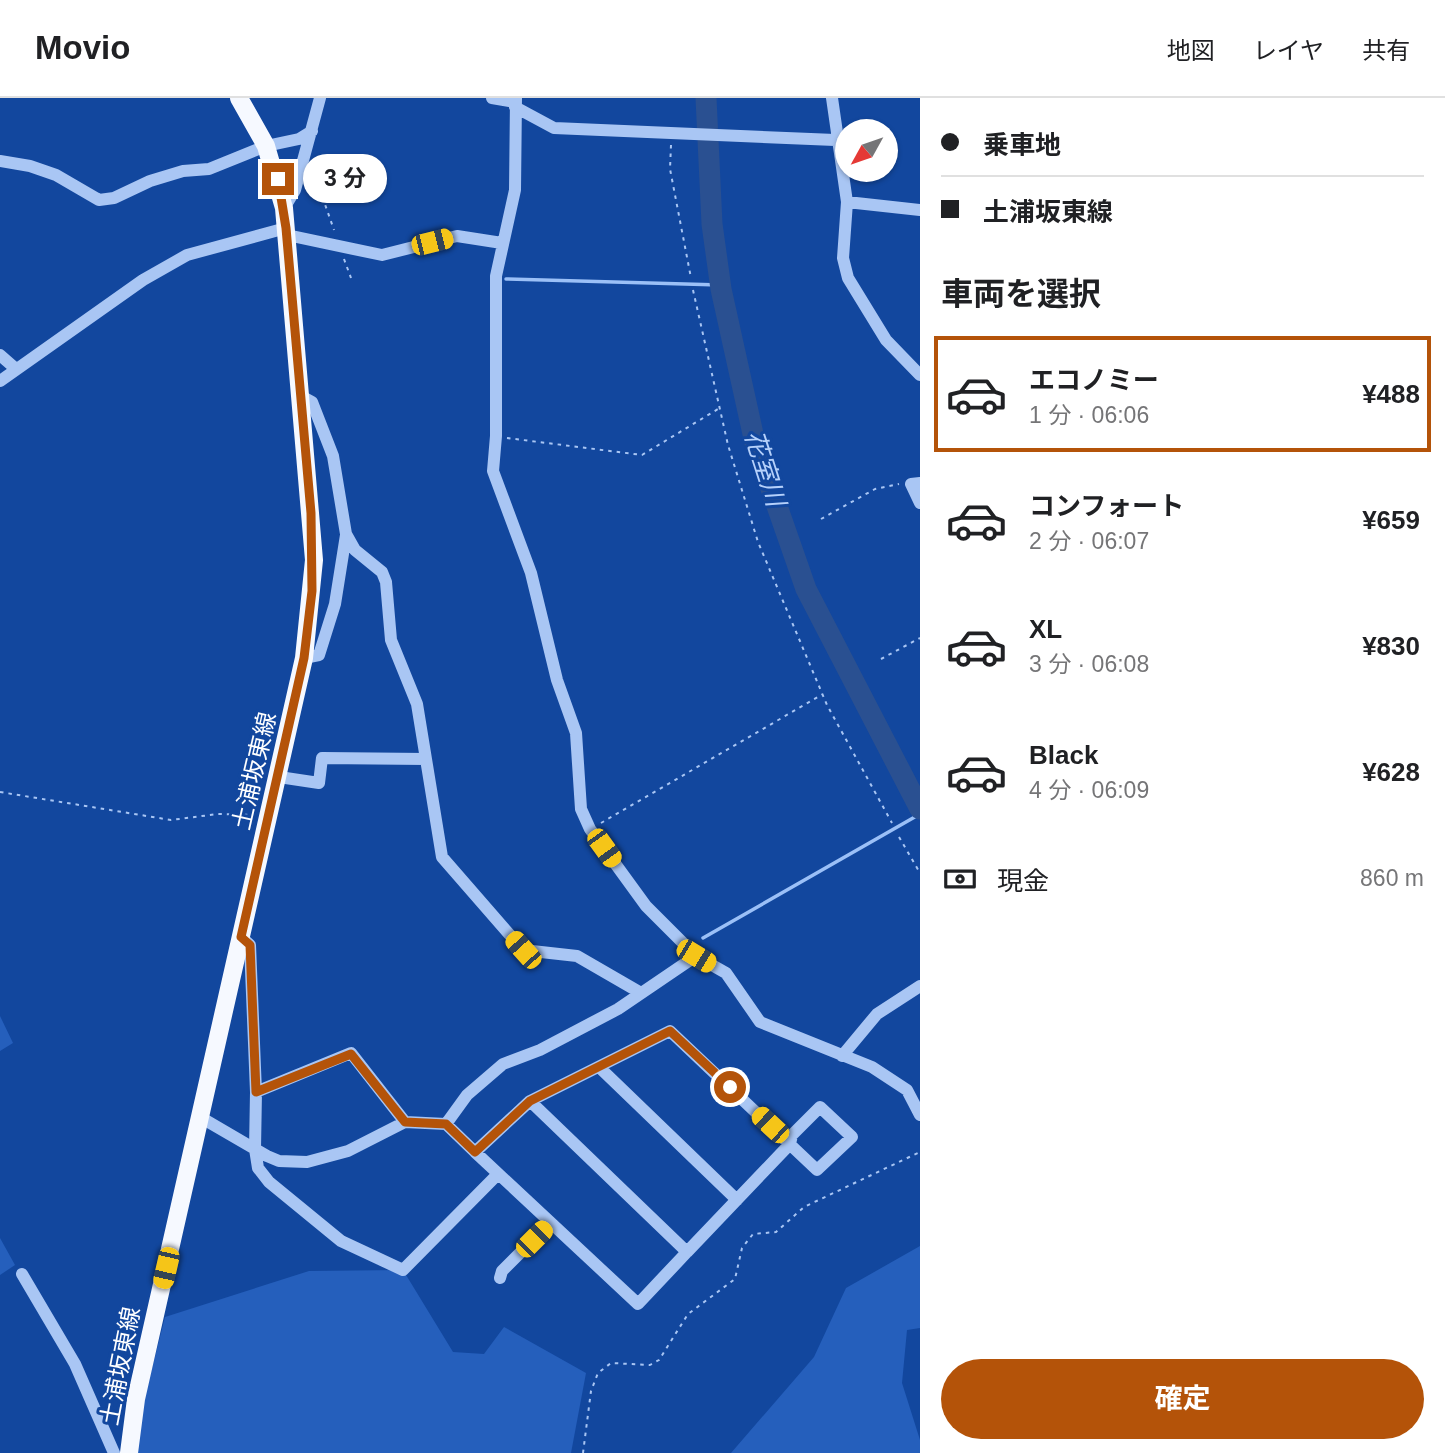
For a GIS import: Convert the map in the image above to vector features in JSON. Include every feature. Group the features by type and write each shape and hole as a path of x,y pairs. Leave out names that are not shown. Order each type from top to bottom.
{"main road":[{"name":"土浦坂東線","path":"129,1453 136,1399 304,658 314,560 284,208 266,146 239,98"}],"street":[{"path":"284,208 295,190 320,98"},
{"path":"492,98 516,103 554,128 835,140 832,98"},
{"path":"516,103 515,190 496,276 496,436 493,471 531,573 557,680 576,733 581,810 590,829 646,906 696,956 726,973 760,1021 872,1067 907,1090 920,1115"},
{"path":"0,161 43,170 99,200 114,198 150,181 183,172 208,169 266,146 299,139 312,131"},
{"path":"843,182 847,202 843,258 848,278 886,340 920,375"},
{"path":"847,202 920,210"},
{"path":"0,382 143,280 187,255 287,232 340,248 382,255 457,236 502,243"},
{"path":"0,355 16,369"},
{"path":"299,395 312,402 333,456 346,534 335,604 319,655 304,658"},
{"path":"915,483 920,503"},
{"path":"346,534 355,550 382,572 386,582 391,640 414,691 442,857 523,950 577,956 641,993"},
{"path":"279,777 319,783 322,758 426,759"},
{"path":"241,937 250,945 256,1092 255,1149 258,1168 269,1182 341,1241 402,1270 497,1175"},
{"path":"446,1124 467,1095 503,1063 540,1050 618,1009 696,956"},
{"path":"842,1056 877,1014 920,986"},
{"path":"200,1117 279,1161 307,1162 348,1151 405,1122 446,1124 497,1175 638,1304 790,1144 792,1135 820,1107 852,1137 817,1170 790,1144 670,1031 530,1101 475,1152"},
{"path":"256,1092 351,1054 405,1122"},
{"path":"599,1067 737,1200"},
{"path":"530,1101 687,1252"},
{"path":"500,1278 502,1271 550,1223"},
{"path":"22,1274 75,1364 114,1453"}],"path":[{"path":"671,135 670,169 691,278"},
{"path":"307,152 351,278"},
{"path":"692,290 719,409 758,542 827,705 892,823"},
{"path":"496,436 642,455 719,409"},
{"path":"821,519 875,489 915,483"},
{"path":"881,659 920,638"},
{"path":"590,829 824,693"},
{"path":"0,792 171,820 218,814 269,816"},
{"path":"899,837 920,873"},
{"path":"583,1453 592,1391 598,1373 611,1363 650,1365 659,1360 688,1314 735,1279 742,1248 753,1234 776,1231 804,1206 920,1152"}],"shaded area":[{"path":"0,1016 13,1043 0,1051"},
{"path":"0,1238 15,1265 0,1275"},
{"path":"920,1246 920,1328 907,1330 902,1383 920,1440 920,1453 731,1453 814,1357 846,1288"},
{"path":"403,1270 453,1352 484,1354 504,1327 586,1373 571,1453 137,1453 137,1428 165,1317 309,1271"}],"waterway":[{"name":"花室川","path":"706,98 712,224 721,289 755,443 806,589 920,809"},
{"path":"506,279 720,285"},
{"path":"703,938 920,814"}],"route":[{"path":"278,179 286,228 314,560 304,658 241,937 250,945 256,1092 351,1054 405,1122 446,1124 475,1152 530,1101 670,1031 730,1087"}]}
